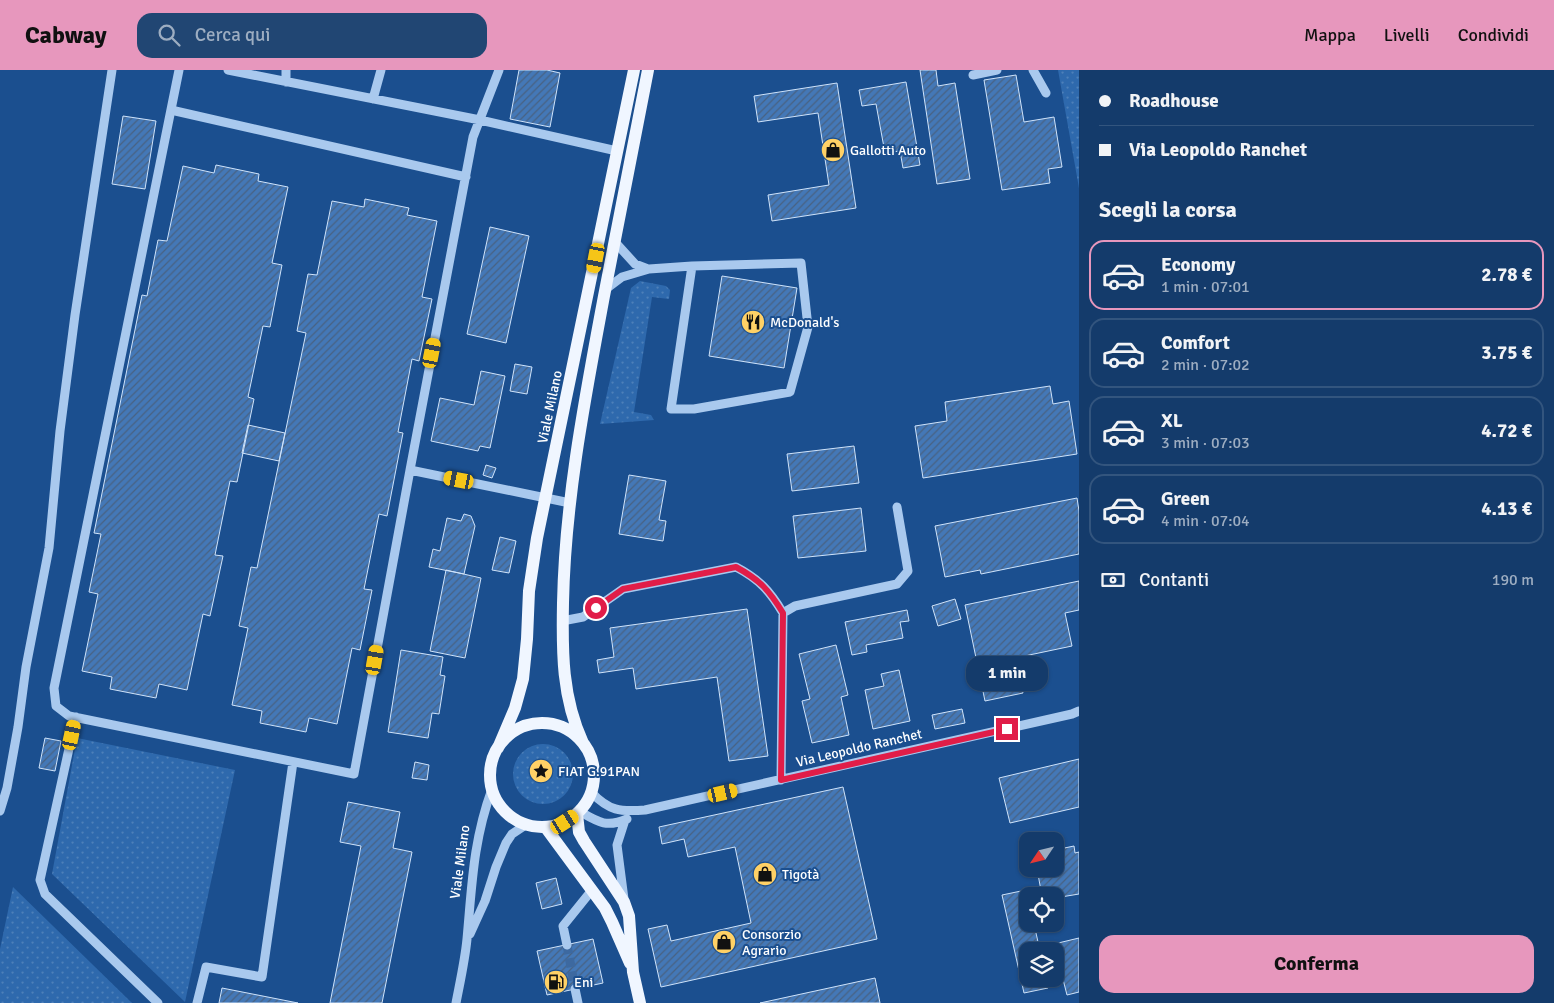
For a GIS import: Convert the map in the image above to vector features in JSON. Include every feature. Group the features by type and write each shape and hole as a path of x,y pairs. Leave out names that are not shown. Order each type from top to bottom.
{"main road":[{"name":"Viale Milano","path":"498,748 515,708 523,679 529,591 537,538 634,70"},
{"path":"583,743 571,732 563,728 556,725 539,723 523,727 509,735 498,748 492,763 492,789 497,800 516,819 527,824 546,828 565,822 578,812 591,792 594,775 592,758 575,726 565,682 562,620 563,576 570,503 588,382 648,70"},
{"path":"578,812 579,832 624,902 629,916 632,931 634,972 640,1003"},
{"path":"546,828 592,890 612,922 634,972"}],"street":[{"path":"0,812 7,788 26,666 49,548 60,431 75,314 112,70"},
{"path":"179,70 54,688 56,706 69,716 354,774 473,137 498,70"},
{"path":"228,70 480,120 617,151"},
{"path":"286,70 286,82"},
{"path":"373,99 381,70"},
{"path":"973,75 997,70"},
{"path":"1033,70 1046,93"},
{"path":"171,110 466,177"},
{"path":"615,242 636,264 649,269"},
{"path":"606,289 622,277 649,269 692,266 801,263 808,327 790,392 694,409 671,409 692,266"},
{"path":"410,470 570,503"},
{"path":"783,613 795,606 897,584 908,571 896,507"},
{"path":"562,620 583,617 623,589 736,567 762,584 772,594 783,613 781,780"},
{"name":"Via Leopoldo Ranchet","path":"645,810 1079,711"},
{"path":"76,717 40,880 45,894 158,1003"},
{"path":"196,1003 206,967 262,977 293,762"},
{"name":"Viale Milano","path":"456,1003 467,941 471,884 477,838 492,789"},
{"path":"591,792 601,802 615,810 627,812 645,810"},
{"path":"578,812 601,823 609,824 625,820 645,810"},
{"path":"624,902 617,846 625,820"},
{"name":"Viale Milano","path":"467,941 485,901 506,844 512,834 527,824"},
{"path":"567,945 563,926 592,890"},
{"path":"575,989 578,1003"}],"shaded area":[{"path":"1058,70 1079,70 1079,188"},
{"path":"640,281 666,286 670,290 669,299 652,297 634,412 651,415 654,420 600,424 631,288"},
{"path":"77,738 235,770 185,1002 52,874"},
{"path":"543,744 559,749 564,753 568,758 573,774 568,790 564,795 559,799 543,804 527,799 522,795 518,790 513,774 518,758 522,753 527,749"},
{"path":"13,887 132,1003 0,1003 0,949"}],"building":[{"path":"519,70 547,70 560,73 550,127 510,119"},
{"path":"920,70 936,70 938,86 955,83 970,179 937,184"},
{"path":"1016,75 1024,122 1054,117 1062,167 1048,169 1050,183 1002,190 984,80"},
{"path":"906,82 920,165 903,168 900,151 885,153 876,104 862,106 859,90"},
{"path":"837,83 856,208 772,221 768,195 829,185 818,113 758,122 754,96"},
{"path":"123,116 156,121 145,189 112,184"},
{"path":"216,165 259,174 258,181 288,187 272,263 282,265 270,327 263,326 248,397 254,399 237,482 230,481 215,555 223,556 210,616 203,614 187,690 159,684 156,698 110,689 112,677 82,671 98,594 89,592 101,534 94,533 142,295 147,296 158,240 167,241 183,166 214,173"},
{"path":"365,199 409,208 407,215 437,221 422,297 432,299 419,361 412,359 398,432 403,433 387,516 379,514 364,589 372,590 360,650 352,648 337,724 309,718 306,732 260,723 262,711 232,705 248,628 239,626 251,567 257,568 306,333 297,331 308,274 317,275 332,201 364,207"},
{"path":"490,227 529,236 506,343 467,334"},
{"name":"McDonald's","path":"722,276 797,288 784,368 709,356"},
{"path":"515,364 532,367 527,394 510,391"},
{"path":"481,371 505,376 490,448 480,446 478,451 431,441 440,398 474,405"},
{"path":"1050,386 1053,404 1069,401 1077,454 923,478 915,426 947,421 945,402"},
{"path":"248,425 285,433 279,461 242,453"},
{"path":"854,446 859,483 792,491 787,454"},
{"path":"486,465 496,468 492,478 483,475"},
{"path":"629,475 666,481 659,520 666,521 663,541 619,534"},
{"path":"1077,498 1079,511 1079,554 981,574 980,570 945,577 935,526"},
{"path":"861,508 866,551 798,558 793,516"},
{"path":"464,514 471,516 475,526 464,574 429,567 433,549 440,551 447,518 461,521"},
{"path":"500,537 516,541 509,573 492,570"},
{"path":"446,570 481,578 465,658 430,651"},
{"path":"1079,581 1079,610 1065,613 1072,646 1015,658 1023,693 985,701 965,605"},
{"path":"955,599 961,619 938,626 932,606"},
{"path":"747,609 768,756 729,761 717,677 636,689 633,668 599,673 597,660 614,657 610,628"},
{"path":"907,610 909,621 900,622 903,638 866,645 867,652 852,655 845,622"},
{"path":"836,645 848,695 841,697 849,735 812,743 802,701 810,699 799,654"},
{"path":"401,650 443,657 440,675 445,676 439,714 432,713 428,738 388,732"},
{"path":"899,670 910,721 873,729 865,690 884,686 881,674"},
{"path":"962,709 965,723 935,729 932,715"},
{"path":"45,738 61,741 55,771 39,768"},
{"path":"1079,759 1079,807 1010,823 999,778"},
{"path":"415,762 429,765 427,780 412,778"},
{"path":"843,787 877,939 661,987 648,929 667,925 671,941 751,923 735,847 688,857 684,839 662,844 659,827"},
{"path":"348,802 400,812 393,848 412,852 382,1003 330,1003 361,846 340,842"},
{"path":"1074,846 1075,853 1079,852 1079,894 1064,896 1064,887 1040,887 1039,878 1064,878 1064,848"},
{"path":"556,878 562,904 542,909 536,883"},
{"path":"1019,891 1019,932 1036,932 1038,942 1019,942 1019,971 1002,895"},
{"path":"1079,938 1079,992 1067,995 1064,983 1064,942 1062,942"},
{"path":"593,939 603,983 547,995 537,951"},
{"path":"875,978 880,1003 760,1003"},
{"path":"1023,987 1048,987 1048,988 1024,993"},
{"path":"222,988 298,1003 219,1003"}],"tunnel":[{"path":"567,945 575,989"}],"place":[{"name":"Gallotti Auto","path":"833,150"},
{"name":"McDonald's","path":"753,322"},
{"name":"FIAT G.91PAN","path":"541,771"},
{"name":"Tigotà","path":"765,874"},
{"name":"Consorzio Agrario","path":"724,942"},
{"name":"Eni","path":"556,982"}],"route":[{"path":"596,608 623,589 736,567 762,584 772,594 783,613 781,780 1007,729"}]}
